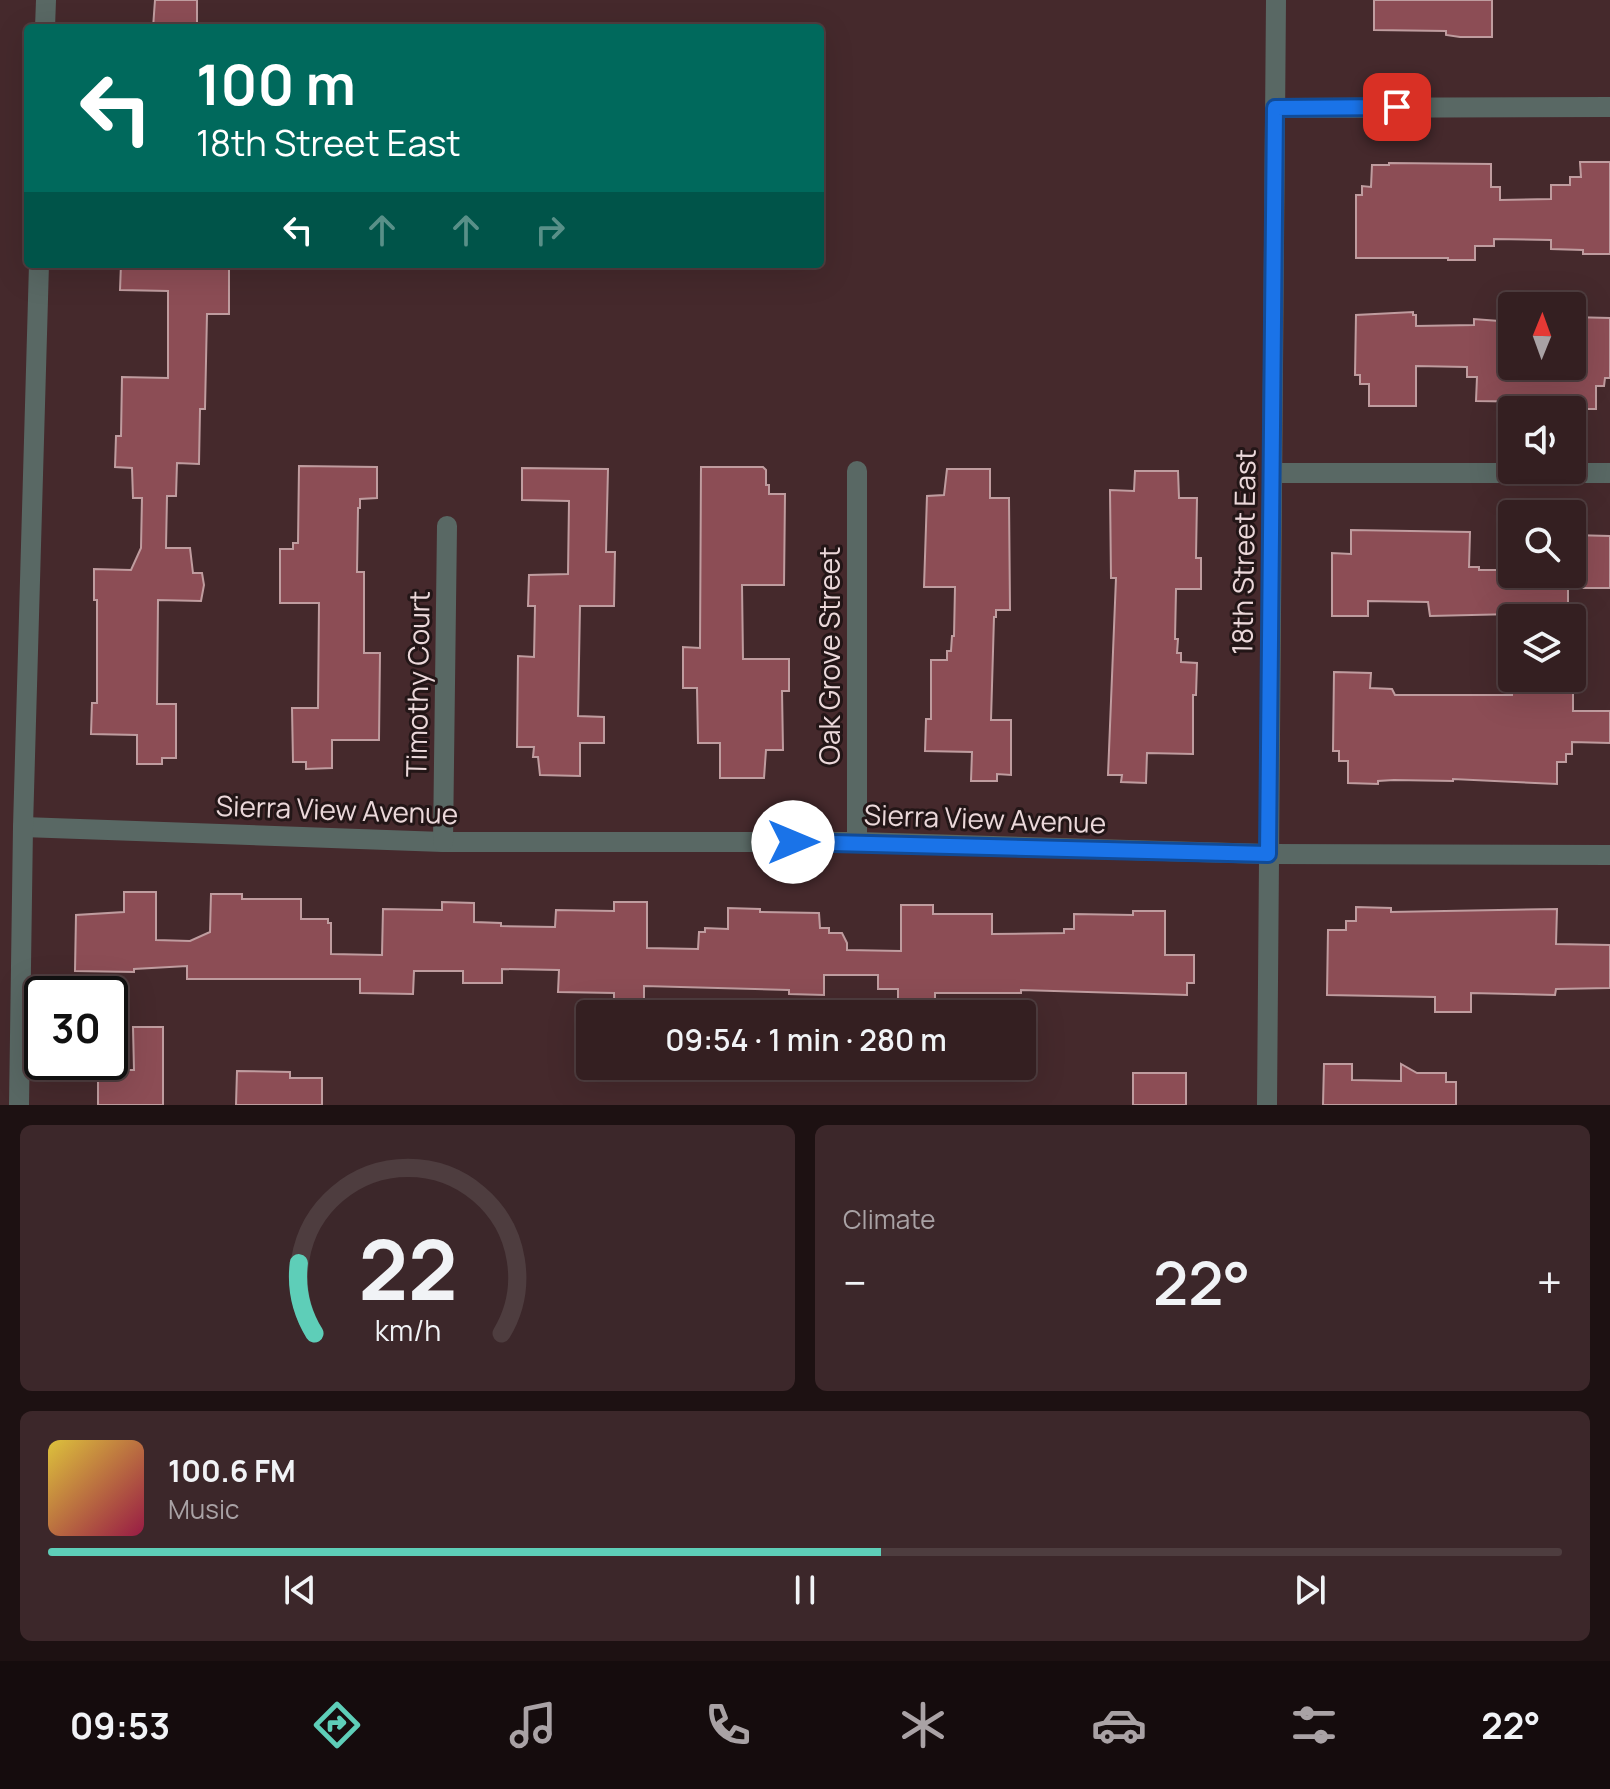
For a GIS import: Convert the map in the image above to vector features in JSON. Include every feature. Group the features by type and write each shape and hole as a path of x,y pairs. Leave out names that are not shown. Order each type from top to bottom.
{"street":[{"path":"45,24 46,0"},
{"name":"18th Street East","path":"1267,1105 1276,0"},
{"path":"1275,108 1610,107"},
{"path":"19,1105 23,827 39,268"},
{"name":"Oak Grove Street","path":"857,471 857,842"},
{"path":"1272,473 1610,473"},
{"name":"Timothy Court","path":"443,842 447,526"},
{"name":"Sierra View Avenue","path":"23,827 443,842 857,842 1268,854 1610,855"}],"building":[{"path":"155,0 197,0 197,24 153,24"},
{"path":"1374,0 1492,0 1492,37 1460,37 1446,35 1446,31 1374,30"},
{"path":"1580,162 1610,162 1610,254 1551,249 1551,240 1494,239 1494,246 1475,246 1475,260 1356,258 1356,195 1362,195 1362,186 1371,187 1372,165 1491,164 1491,187 1500,187 1500,200 1551,199 1551,185 1570,185 1570,177 1581,177"},
{"path":"121,268 229,268 229,314 207,314 205,409 200,409 199,464 177,463 176,496 167,496 166,548 190,548 193,573 202,573 204,585 201,601 158,600 157,704 176,704 176,758 162,758 162,764 137,764 137,735 91,734 92,703 97,703 94,569 131,570 141,548 142,498 133,498 132,468 115,467 116,436 121,436 122,377 168,378 168,291 120,290"},
{"path":"1413,312 1416,326 1474,325 1474,319 1498,321 1498,380 1586,380 1586,317 1610,318 1610,378 1605,378 1604,386 1596,386 1596,409 1586,409 1586,396 1498,396 1498,401 1476,401 1477,377 1467,377 1467,367 1416,366 1416,406 1369,406 1369,384 1360,384 1360,375 1355,375 1356,315"},
{"path":"299,466 377,467 377,498 360,499 358,508 357,572 364,572 364,653 380,653 379,740 332,740 332,768 306,769 306,762 293,762 292,708 318,708 319,603 280,603 280,549 293,549 293,543 298,543"},
{"path":"701,467 763,467 769,494 785,494 784,585 742,585 743,659 789,659 789,691 782,691 783,750 766,750 764,778 720,778 720,743 698,743 697,688 683,688 683,647 700,648"},
{"path":"522,468 608,469 606,552 615,552 614,606 580,606 578,716 604,717 604,743 580,743 580,776 540,775 538,757 533,757 534,747 517,747 518,656 534,657 535,606 528,606 529,575 568,574 569,501 522,500"},
{"path":"947,469 990,469 990,498 1009,498 1010,610 996,610 994,617 991,720 1011,720 1011,775 997,774 997,781 971,781 972,752 925,751 926,719 931,719 931,660 947,660 947,651 951,651 954,636 955,587 924,587 927,496 944,495"},
{"path":"1135,471 1178,471 1179,498 1197,498 1196,558 1201,558 1201,589 1176,589 1177,653 1181,653 1181,662 1197,663 1196,695 1193,695 1193,754 1147,753 1146,783 1121,782 1122,775 1108,775 1116,578 1111,578 1110,490 1134,491"},
{"path":"1351,530 1470,532 1469,567 1498,570 1498,588 1568,588 1568,604 1498,604 1498,614 1430,616 1428,602 1368,601 1368,616 1332,616 1332,553 1351,554"},
{"path":"1586,535 1610,536 1610,588 1586,588"},
{"path":"1334,672 1371,673 1370,688 1392,689 1395,695 1573,693 1573,711 1610,711 1610,743 1572,742 1572,754 1566,754 1566,762 1557,762 1557,784 1453,779 1348,783 1348,761 1339,761 1339,751 1333,751"},
{"path":"124,892 156,892 156,940 190,941 210,932 211,894 242,894 242,899 301,899 301,919 328,919 331,923 331,954 382,955 383,909 442,910 442,902 474,903 474,922 555,927 556,910 614,911 614,902 647,902 647,948 698,949 699,932 705,932 705,928 728,929 728,908 819,913 820,928 829,928 829,933 842,933 847,950 901,951 901,905 933,905 933,914 992,914 992,934 1064,933 1064,929 1074,929 1074,914 1133,915 1133,911 1165,911 1165,955 1194,955 1194,983 1187,983 1187,995 1021,990 1021,993 935,993 935,1000 898,1000 898,989 878,989 878,975 824,975 824,995 789,994 789,990 644,986 644,1000 614,1000 614,993 558,992 559,970 502,969 502,983 463,983 463,971 414,971 413,994 360,993 360,979 187,979 187,966 134,969 134,972 75,971 76,915 124,912"},
{"path":"1356,907 1391,908 1391,912 1557,909 1556,944 1610,945 1610,988 1556,989 1555,995 1471,993 1471,1012 1435,1012 1435,997 1327,995 1328,930 1346,930 1346,921 1356,921"},
{"path":"133,1027 163,1027 163,1105 98,1105 98,1080 128,1080 128,1070 134,1070"},
{"path":"1324,1064 1352,1064 1352,1080 1401,1081 1401,1064 1417,1073 1446,1073 1446,1082 1456,1082 1456,1105 1323,1105"},
{"path":"237,1071 290,1072 290,1078 322,1078 322,1105 236,1105"},
{"path":"1133,1073 1186,1073 1186,1105 1133,1105"}],"route":[{"path":"793,842 1268,854 1275,108 1397,107"}]}
